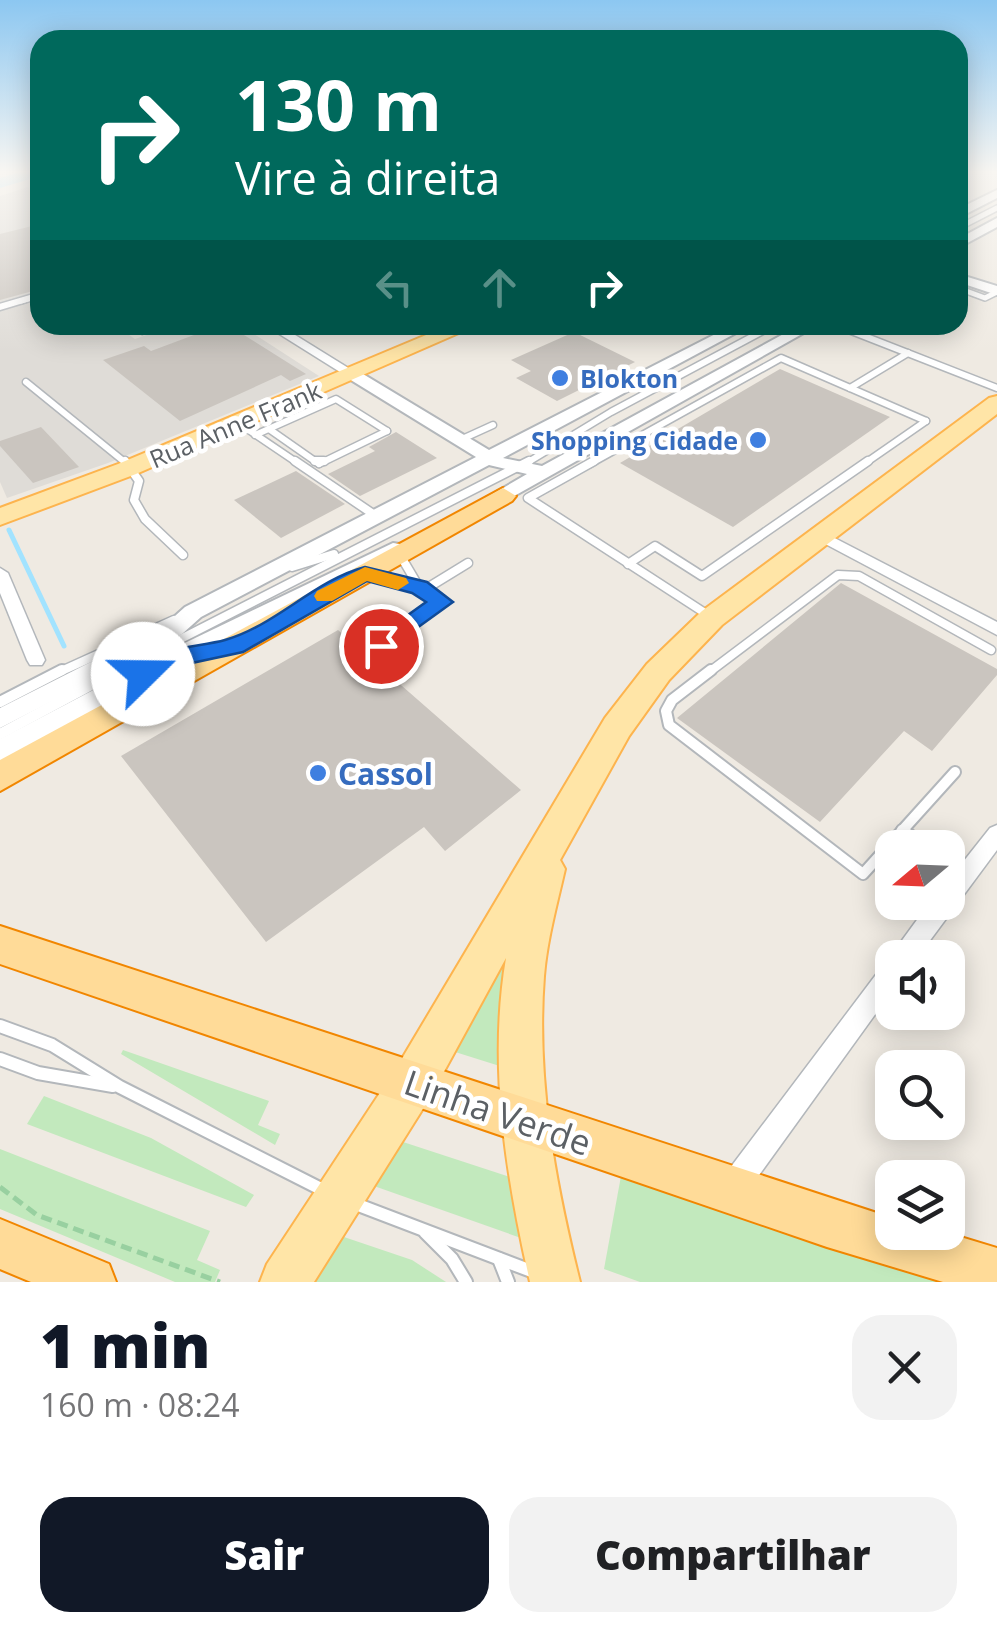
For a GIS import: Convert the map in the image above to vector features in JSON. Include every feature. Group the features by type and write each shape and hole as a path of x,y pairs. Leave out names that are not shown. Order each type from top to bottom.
{"highway":[{"path":"0,777 235,646 360,561 399,554 503,496"},
{"name":"Linha Verde","path":"0,945 731,1190 997,1274"},
{"path":"0,1244 91,1282"}],"main road":[{"name":"Rua Anne Frank","path":"0,517 246,429 352,374 444,335"},
{"path":"285,1282 413,1084 554,836 628,712 658,672 712,618 994,406"},
{"path":"544,1281 522,1052 524,975 554,836"}],"street":[{"path":"968,282 997,292"},
{"path":"288,335 490,458 551,478"},
{"path":"0,751 105,678 126,646 174,629 193,612 490,458 740,340"},
{"path":"172,659 503,496 551,478 740,340"},
{"path":"821,536 997,629"},
{"path":"0,573 36,660"},
{"path":"0,719 105,678 235,646"},
{"path":"965,860 997,834"},
{"path":"731,1190 875,995"}],"lane":[{"path":"968,292 985,298 997,292"},
{"path":"0,307 30,297"},
{"path":"862,335 908,353 994,406"},
{"path":"174,629 225,614 360,561 740,340"},
{"path":"850,388 908,353"},
{"path":"628,564 655,546 702,576 926,422 781,358 551,478 528,498 628,564 712,618"},
{"path":"26,382 124,459 138,481 134,500 145,519 182,556"},
{"path":"246,429 269,429 336,399 386,431 319,464 269,429"},
{"path":"460,440 493,425"},
{"path":"246,429 377,516"},
{"path":"399,554 421,589"},
{"path":"268,574 360,561 442,602 381,646"},
{"path":"421,589 468,563"},
{"path":"875,860 863,874 682,737 669,725 666,711 672,700 838,575 859,576 992,650"},
{"path":"0,702 193,612"},
{"path":"0,734 225,614"},
{"path":"902,830 955,772"},
{"path":"0,1026 52,1046 120,1087 338,1198 499,1259 544,1281"},
{"path":"0,1058 38,1073 120,1087"},
{"path":"423,1230 452,1259 466,1282"},
{"path":"499,1259 544,1281"}],"path":[{"path":"0,1188 37,1214 220,1282"}],"shaded area":[{"path":"0,232 30,232 30,335 129,335 135,339 147,335 255,335 319,376 108,463 7,498 0,482"}],"green space":[{"path":"504,953 506,1068 452,1051"},
{"path":"123,1050 269,1101 258,1125 280,1134 275,1145 121,1054"},
{"path":"44,1096 151,1138 254,1195 246,1207 27,1124"},
{"path":"400,1141 513,1178 521,1238 374,1186"},
{"path":"0,1149 210,1231 197,1260 220,1270 215,1282 175,1282 0,1209"},
{"path":"621,1176 954,1282 640,1282 604,1269"},
{"path":"344,1237 412,1260 446,1282 315,1282"}],"building":[{"path":"30,232 30,292 0,300 0,234"},
{"path":"194,335 244,335 306,374 290,381 281,375 180,421 103,360 144,346 151,351"},
{"path":"567,335 580,335 635,362 557,401 516,378 531,371 511,360"},
{"name":"Shopping Cidade","path":"780,369 890,417 733,527 620,463"},
{"path":"41,427 79,467 33,483 0,446 0,441"},
{"path":"396,432 437,458 360,496 328,474 375,451 369,447"},
{"path":"296,471 345,504 281,538 234,500"},
{"path":"841,583 997,669 997,675 932,751 904,731 820,822 677,718"},
{"name":"Cassol","path":"338,630 521,790 445,851 424,827 266,942 121,756"}],"waterway":[{"path":"9,530 64,646"}],"slow traffic":[{"path":"325,596 365,574 398,583"}],"place":[{"name":"Blokton","path":"560,378"},
{"name":"Shopping Cidade","path":"758,440"},
{"name":"Cassol","path":"318,773"}],"route":[{"path":"143,674 172,659 235,646 365,574 419,587 442,602 381,646"}]}
